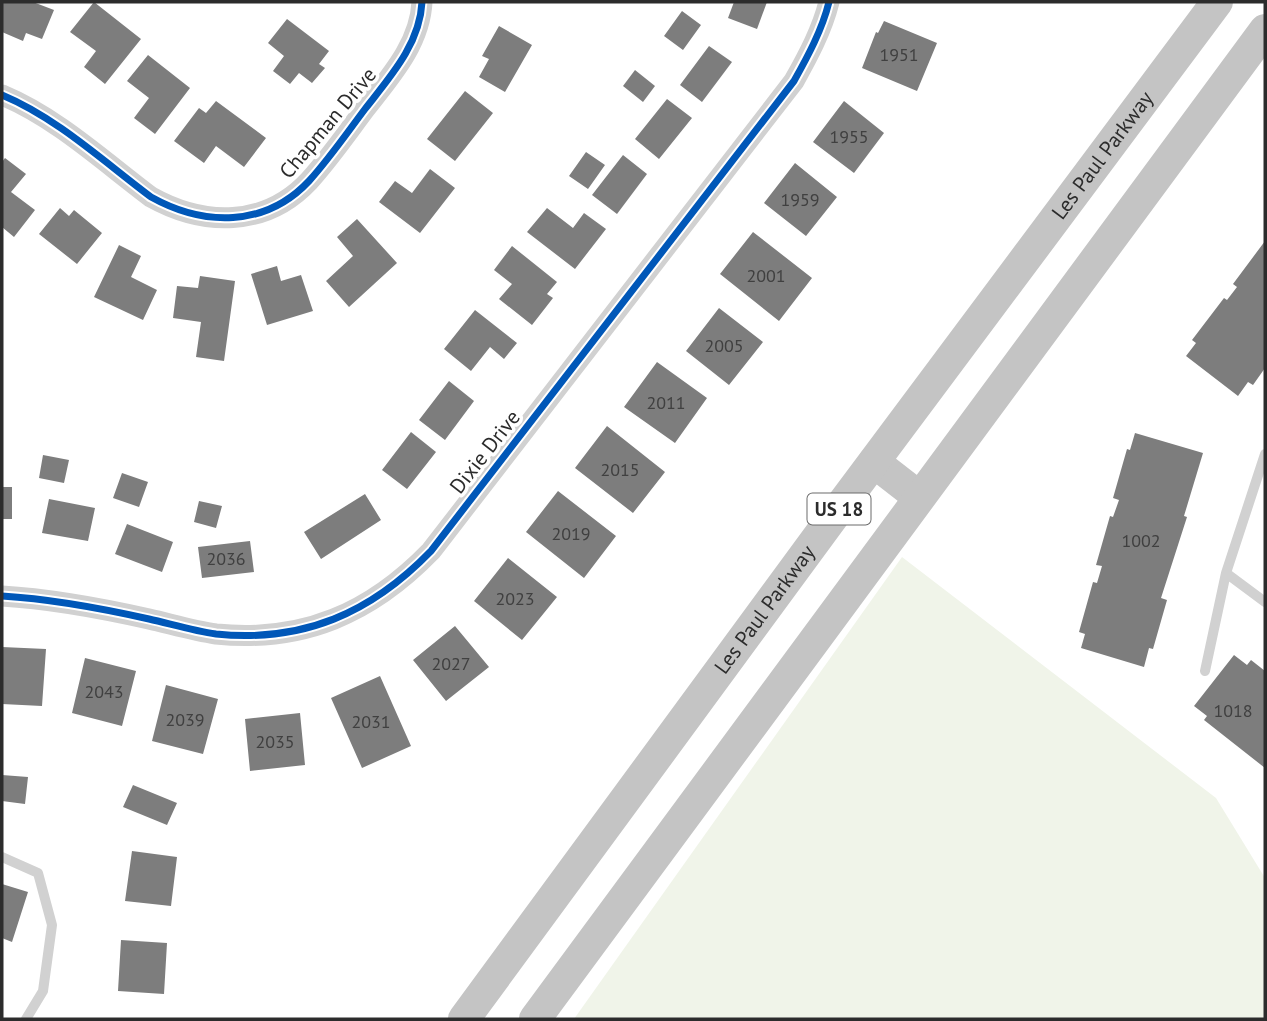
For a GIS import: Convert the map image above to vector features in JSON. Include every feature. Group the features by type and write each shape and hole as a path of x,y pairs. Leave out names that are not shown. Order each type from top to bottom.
{"main road":[{"name":"Les Paul Parkway","path":"464,1019 1217,2"},
{"name":"US 18","path":"535,1019 1265,30"},
{"path":"874,462 919,497"}],"street":[{"name":"Chapman Drive","path":"2,95 48,119 151,197 166,205 215,219 260,213 288,198 308,182 390,76 408,51 422,16 422,2"},
{"name":"Dixie Drive","path":"2,596 82,604 215,633 258,636 325,624 376,598 407,575 431,551 794,81 811,52 829,2"}],"lane":[{"path":"1205,671 1226,573 1265,454"},
{"path":"1226,573 1265,602"},
{"path":"2,857 38,873 52,925 43,991 26,1019"}],"shaded area":[{"path":"902,557 1216,798 1265,878 1265,1019 574,1019"}],"building":[{"path":"2,2 33,2 54,10 42,39 26,33 23,41 2,32"},
{"path":"94,2 141,39 105,84 84,67 96,51 70,32"},
{"path":"734,2 767,2 757,29 728,18"},
{"path":"682,11 701,25 683,50 664,36"},
{"path":"287,19 329,51 319,64 325,68 312,83 299,73 290,84 273,71 284,56 268,43"},
{"path":"884,21 937,43 917,91 862,68 876,32 878,33"},
{"path":"499,26 532,45 505,92 479,77 489,59 482,56"},
{"path":"709,46 732,62 702,102 680,85"},
{"path":"148,55 190,88 155,134 134,118 149,98 127,81"},
{"path":"635,70 655,86 643,102 623,86"},
{"path":"465,91 493,113 455,161 427,139"},
{"path":"667,99 692,118 659,159 635,139"},
{"path":"216,101 266,138 244,167 216,146 204,163 174,141 199,108 206,113"},
{"path":"844,101 884,133 854,173 813,142"},
{"path":"586,152 605,165 588,189 569,176"},
{"path":"623,155 647,174 617,214 592,195"},
{"path":"5,158 26,174 11,192 35,210 14,237 2,227 2,162"},
{"path":"795,163 837,197 806,236 764,203"},
{"path":"430,169 455,188 420,233 379,202 395,181 412,193"},
{"path":"60,208 69,216 74,210 102,233 77,264 39,234"},
{"path":"547,208 573,228 584,213 606,229 575,269 527,232"},
{"path":"357,219 397,263 349,307 326,281 353,256 337,237"},
{"path":"753,232 812,278 779,321 720,274"},
{"path":"1265,241 1265,368 1253,385 1248,382 1238,396 1186,356 1196,343 1192,340 1224,298 1227,300 1237,287 1233,284"},
{"path":"119,245 141,256 131,277 157,290 143,320 94,297"},
{"path":"512,246 557,282 547,294 553,298 532,325 499,299 512,284 494,270"},
{"path":"277,266 281,281 301,275 313,311 267,325 251,274"},
{"path":"200,276 235,281 224,361 196,357 201,322 173,318 177,286 198,288"},
{"path":"719,308 763,342 729,385 686,351"},
{"path":"475,310 517,343 504,359 490,347 471,371 444,349"},
{"path":"657,362 707,398 675,443 624,407"},
{"path":"449,381 474,401 445,440 419,420"},
{"path":"607,426 665,472 633,513 575,468"},
{"path":"411,432 436,452 407,489 382,470"},
{"path":"1135,433 1203,453 1184,516 1187,517 1161,598 1167,600 1153,649 1149,648 1144,667 1081,648 1085,634 1079,632 1093,582 1097,583 1102,566 1096,565 1110,516 1113,517 1119,500 1113,498 1127,449 1130,450"},
{"path":"43,455 69,460 64,483 39,478"},
{"path":"122,473 148,482 139,507 113,498"},
{"path":"2,487 12,487 12,519 2,519"},
{"path":"558,491 616,536 584,578 526,532"},
{"path":"365,494 381,520 321,559 304,532"},
{"path":"49,499 95,508 88,541 42,533"},
{"path":"199,501 222,506 216,528 194,522"},
{"path":"127,524 173,542 162,572 115,554"},
{"path":"250,541 254,572 202,578 198,547"},
{"path":"508,558 557,597 522,640 474,601"},
{"path":"455,626 489,667 446,701 413,660"},
{"path":"2,647 46,649 42,706 2,704"},
{"path":"1234,655 1247,665 1251,660 1265,671 1265,768 1204,720 1207,716 1194,706"},
{"path":"85,658 136,671 122,726 72,713"},
{"path":"380,676 411,746 362,768 331,698"},
{"path":"166,685 218,699 203,754 152,741"},
{"path":"300,713 305,765 250,771 245,719"},
{"path":"2,775 28,777 25,804 2,801"},
{"path":"133,785 177,803 167,825 123,807"},
{"path":"132,851 177,857 171,906 125,901"},
{"path":"2,884 28,892 12,942 2,938"},
{"path":"121,940 167,943 164,994 118,991"}],"cycle path":[{"path":"2,95 61,128 151,197 171,207 212,217 233,218 253,214 292,196 324,164 410,46 416,32 422,2"},
{"path":"2,596 94,608 208,633 248,636 278,634 334,619 360,607 384,591 431,551 794,81 819,33 829,2"}]}
